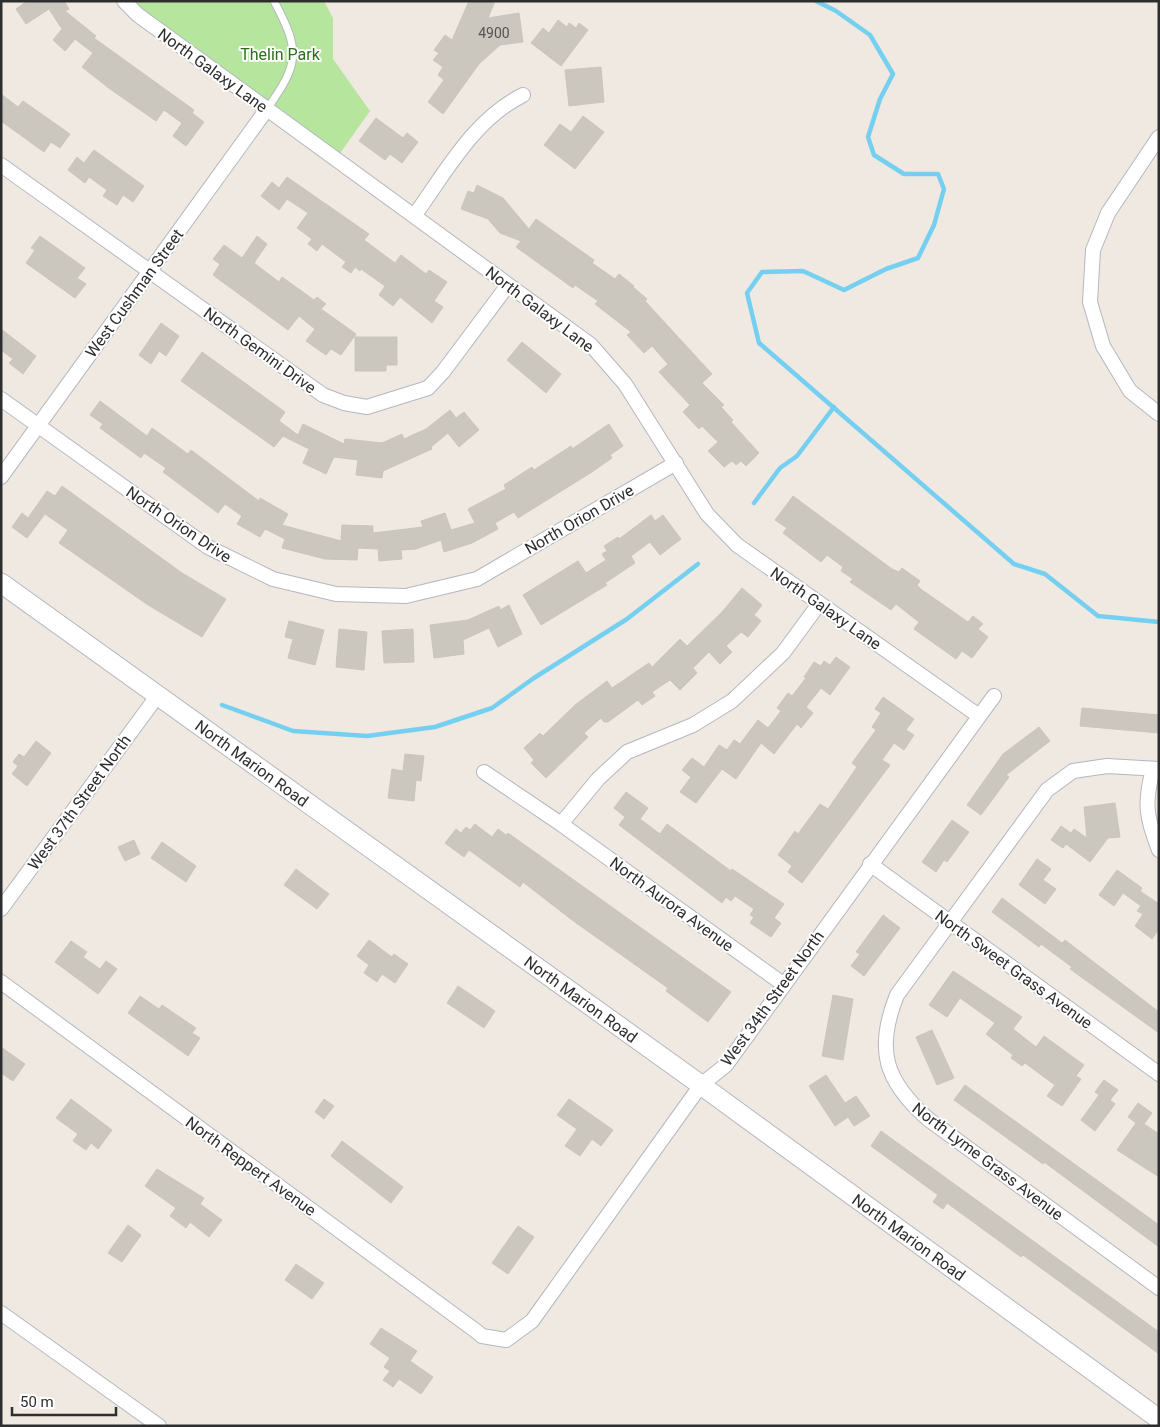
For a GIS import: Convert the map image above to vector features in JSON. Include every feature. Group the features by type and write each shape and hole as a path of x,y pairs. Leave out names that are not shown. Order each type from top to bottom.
{"main road":[{"name":"North Marion Road","path":"1,584 701,1085 1159,1419"}],"street":[{"name":"North Galaxy Lane","path":"124,1 138,15 591,345 625,384 707,514 737,545 979,716"},
{"path":"414,216 474,132 490,115 523,95"},
{"name":"West Cushman Street","path":"1,477 267,109"},
{"path":"1159,138 1108,213 1092,250 1090,302 1103,346 1130,391 1159,414"},
{"name":"North Gemini Drive","path":"1,165 323,396 344,403 367,407 428,388 443,372 508,284"},
{"name":"North Orion Drive","path":"1,399 208,547 273,579 336,594 406,596 476,579 676,463"},
{"path":"561,824 598,779 627,752 693,724 732,701 783,653 818,604"},
{"name":"West 37th Street North","path":"1,909 158,695"},
{"name":"West 34th Street North","path":"506,1340 532,1321 701,1085 726,1065 870,864 994,696"},
{"name":"North Lyme Grass Avenue","path":"1156,769 1107,766 1073,771 1047,790 897,995 885,1032 887,1057 892,1078 908,1101 928,1119 1159,1288"},
{"path":"1156,769 1146,794 1148,824 1159,850"},
{"name":"North Aurora Avenue","path":"484,772 561,824 783,984"},
{"name":"North Sweet Grass Avenue","path":"870,864 1159,1074"},
{"name":"North Reppert Avenue","path":"1,982 482,1336 506,1340"},
{"path":"1,1313 159,1426"}],"lane":[{"path":"267,109 286,83 294,56 288,26 274,1"}],"green space":[{"name":"Thelin Park","path":"124,1 324,1 333,18 333,59 370,111 336,159"}],"building":[{"path":"27,1 64,1 69,9 65,11 96,36 94,38 194,110 192,113 204,122 186,146 173,136 182,123 164,110 156,121 110,89 82,67 93,53 75,39 65,51 53,40 62,29 49,9 26,24 16,9"},
{"path":"469,1 495,1 488,18 519,13 523,42 500,45 479,64 443,114 428,102 444,80 438,75 443,67 433,60 439,53 434,50 445,35 452,40"},
{"path":"558,20 567,27 569,23 576,28 579,23 588,30 561,66 531,43 543,28 549,33"},
{"path":"601,67 604,102 569,106 565,70"},
{"path":"1,94 18,107 23,101 70,134 60,148 51,142 44,152 1,121"},
{"path":"583,116 604,132 575,169 544,145 560,124 571,132"},
{"path":"376,118 403,138 407,133 418,142 402,163 390,154 385,160 359,141"},
{"path":"94,150 144,186 133,202 123,195 117,205 103,196 107,190 89,177 85,183 68,170 77,157 84,163"},
{"path":"287,177 369,234 364,240 395,263 401,255 426,274 429,270 447,282 434,301 443,307 432,323 400,297 393,306 379,295 385,286 361,269 360,271 355,267 351,273 342,267 346,262 322,244 317,251 308,244 312,239 297,228 308,213 287,199 279,210 261,196 272,182 279,188"},
{"path":"477,185 503,198 529,229 536,219 594,260 592,263 615,279 619,274 634,286 647,299 645,301 712,374 702,383 724,405 721,407 733,420 731,422 759,453 746,466 741,461 736,465 732,461 724,467 708,451 718,442 702,426 699,429 683,412 690,405 659,372 668,364 652,346 644,353 627,335 631,332 595,304 598,301 575,285 573,288 516,247 521,241 500,233 488,219 461,209 468,191 474,193"},
{"path":"40,236 85,268 77,278 86,284 75,298 26,263 35,250 31,248"},
{"path":"257,236 267,244 254,263 279,282 282,277 314,300 317,297 326,304 321,309 356,334 341,355 331,349 326,355 306,341 315,329 299,316 288,330 213,275 220,264 213,259 224,245 242,258"},
{"path":"161,323 179,336 166,356 159,351 151,364 139,355"},
{"path":"1,329 36,356 23,374 9,363 13,359 1,350"},
{"path":"355,337 397,337 397,365 386,365 386,371 355,371"},
{"path":"522,342 561,374 546,393 507,360"},
{"path":"202,352 285,412 279,421 298,435 303,424 344,444 345,439 382,443 402,434 404,439 426,429 450,410 456,418 464,412 479,430 459,447 448,433 431,447 432,449 383,471 382,478 356,475 358,460 334,457 326,474 303,463 309,449 283,436 274,447 181,381"},
{"path":"100,401 147,436 152,428 188,454 191,450 259,501 260,498 288,514 282,525 341,541 342,525 373,526 373,533 423,527 421,521 445,513 451,530 475,523 468,509 506,489 504,485 532,467 534,470 571,446 572,449 609,424 623,446 610,455 612,458 592,472 518,518 514,512 495,523 498,529 472,543 444,552 441,540 416,549 401,550 402,559 379,561 378,549 358,548 357,560 325,559 282,548 285,539 265,529 260,537 237,524 242,516 225,504 218,513 163,472 166,468 144,453 141,458 100,428 103,424 90,415"},
{"path":"62,486 182,573 226,599 202,637 148,605 59,543 68,530 45,514 27,538 12,527 22,513 28,518 47,491 55,496"},
{"path":"793,496 892,569 899,572 902,568 920,581 917,585 922,590 968,622 973,616 983,624 978,629 988,637 972,658 962,651 956,659 914,629 919,622 896,604 891,610 850,582 853,579 841,571 843,567 827,555 821,562 783,533 787,528 775,520"},
{"path":"651,515 655,521 663,515 681,539 660,555 650,542 631,556 635,563 605,583 607,585 541,625 523,595 578,561 586,573 606,560 602,554 607,551 604,546 618,537 619,539"},
{"path":"742,588 762,605 754,615 761,621 748,637 741,632 726,646 732,652 720,664 709,652 693,668 697,673 680,690 670,680 652,692 655,696 642,705 638,700 608,722 604,722 601,718 584,733 588,737 546,778 531,763 534,760 524,748 540,733 543,736 575,705 607,681 612,688 649,663 652,667 680,639 687,646 722,612"},
{"path":"509,605 522,634 498,647 489,628 463,640 464,654 434,658 430,625 468,620 499,606 500,610"},
{"path":"289,621 324,630 315,665 288,658 293,639 285,637"},
{"path":"339,629 367,632 364,670 336,667"},
{"path":"413,629 414,662 384,663 382,631"},
{"path":"836,657 850,667 830,695 821,688 806,707 813,713 801,728 797,724 774,754 761,743 736,779 722,769 696,803 680,792 691,777 682,770 692,758 704,767 719,745 727,750 734,740 740,744 758,720 768,728 781,711 777,708 788,693 792,696 806,678 804,677 814,662 821,666 824,661 830,665"},
{"path":"883,697 914,719 906,730 914,735 904,750 894,743 882,760 890,765 802,883 788,872 792,866 778,855 795,831 798,834 820,804 828,809 857,767 852,763 876,730 872,727 881,713 875,709"},
{"path":"1082,708 1159,715 1159,733 1080,726"},
{"path":"1039,727 1050,741 1006,775 1009,777 981,815 967,805 1003,754"},
{"path":"36,741 51,753 27,786 12,774 18,766 13,762 19,754 24,757"},
{"path":"405,754 424,756 421,781 416,780 414,801 388,798 392,769 403,771"},
{"path":"626,792 648,808 640,819 660,834 667,824 731,871 732,869 784,904 774,918 781,923 771,937 750,923 754,917 750,915 754,909 735,896 731,901 726,897 722,903 619,825 625,817 614,808"},
{"path":"1115,803 1120,837 1108,838 1090,862 1066,844 1063,848 1051,840 1061,826 1071,833 1074,829 1087,838 1084,807"},
{"path":"952,820 969,832 947,862 944,860 936,872 922,862"},
{"path":"475,824 492,837 498,829 506,835 508,833 731,992 708,1022 666,991 668,988 572,920 523,882 520,887 469,850 464,857 445,843 456,829 461,833 466,827 470,830"},
{"path":"134,840 140,854 125,861 118,847"},
{"path":"162,842 196,866 186,882 151,858"},
{"path":"1037,859 1051,869 1043,880 1056,889 1045,904 1019,885"},
{"path":"296,869 329,894 317,909 284,885"},
{"path":"1117,870 1142,888 1140,891 1159,904 1159,929 1152,939 1135,926 1143,914 1137,911 1141,906 1123,893 1114,906 1099,895"},
{"path":"1002,898 1062,943 1065,940 1159,1012 1159,1033 1070,969 1072,967 1041,944 1039,947 992,912"},
{"path":"883,915 900,928 864,976 851,966 860,954 856,952"},
{"path":"369,940 392,957 394,954 408,964 395,983 382,974 377,982 364,973 369,965 357,956"},
{"path":"71,941 87,952 83,957 100,969 106,961 117,969 98,994 55,962"},
{"path":"953,971 1022,1017 1013,1029 1036,1047 1044,1036 1084,1065 1076,1076 1081,1079 1062,1106 1047,1096 1055,1085 1025,1063 1022,1066 1011,1058 1013,1055 986,1034 995,1023 960,998 947,1017 929,1005"},
{"path":"458,986 495,1011 484,1028 447,1003"},
{"path":"833,995 853,999 843,1060 822,1056"},
{"path":"140,996 159,1009 162,1005 196,1028 192,1033 200,1038 188,1056 128,1013"},
{"path":"932,1030 954,1078 937,1085 916,1037"},
{"path":"1,1047 25,1064 13,1081 1,1073"},
{"path":"826,1075 845,1103 856,1096 870,1116 854,1126 848,1117 835,1126 809,1086"},
{"path":"1104,1080 1118,1090 1110,1100 1115,1104 1095,1131 1081,1120 1099,1095 1095,1092"},
{"path":"965,1085 1159,1225 1159,1247 1044,1162 1043,1164 954,1100"},
{"path":"71,1099 112,1130 98,1149 91,1143 86,1150 73,1141 78,1134 56,1118"},
{"path":"324,1099 334,1106 324,1119 315,1112"},
{"path":"569,1099 613,1130 601,1146 592,1139 580,1156 565,1146 577,1129 557,1115"},
{"path":"1138,1103 1152,1113 1144,1124 1159,1134 1159,1177 1117,1150 1136,1123 1128,1117"},
{"path":"881,1131 1159,1332 1159,1354 1023,1255 1021,1257 947,1203 943,1209 933,1202 938,1195 871,1146"},
{"path":"342,1141 403,1187 391,1203 331,1156"},
{"path":"157,1169 204,1198 200,1204 222,1220 209,1237 190,1222 186,1228 170,1216 176,1208 145,1186"},
{"path":"128,1225 141,1235 122,1262 108,1253"},
{"path":"518,1226 534,1237 508,1274 492,1263"},
{"path":"296,1264 324,1283 312,1299 285,1280"},
{"path":"381,1328 417,1351 410,1361 433,1377 421,1394 399,1379 393,1387 383,1380 390,1371 384,1367 390,1358 370,1344"}],"waterway":[{"path":"816,1 836,11 870,35 893,74 880,99 868,137 874,155 904,174 938,174 944,189 934,225 918,258 886,269 844,290 803,271 762,272 747,293 759,343 1014,564 1045,574 1098,616 1159,622"},
{"path":"754,503 780,468 797,456 834,407"},
{"path":"222,705 293,731 367,736 435,727 492,708 534,678 627,619 698,564"}]}
